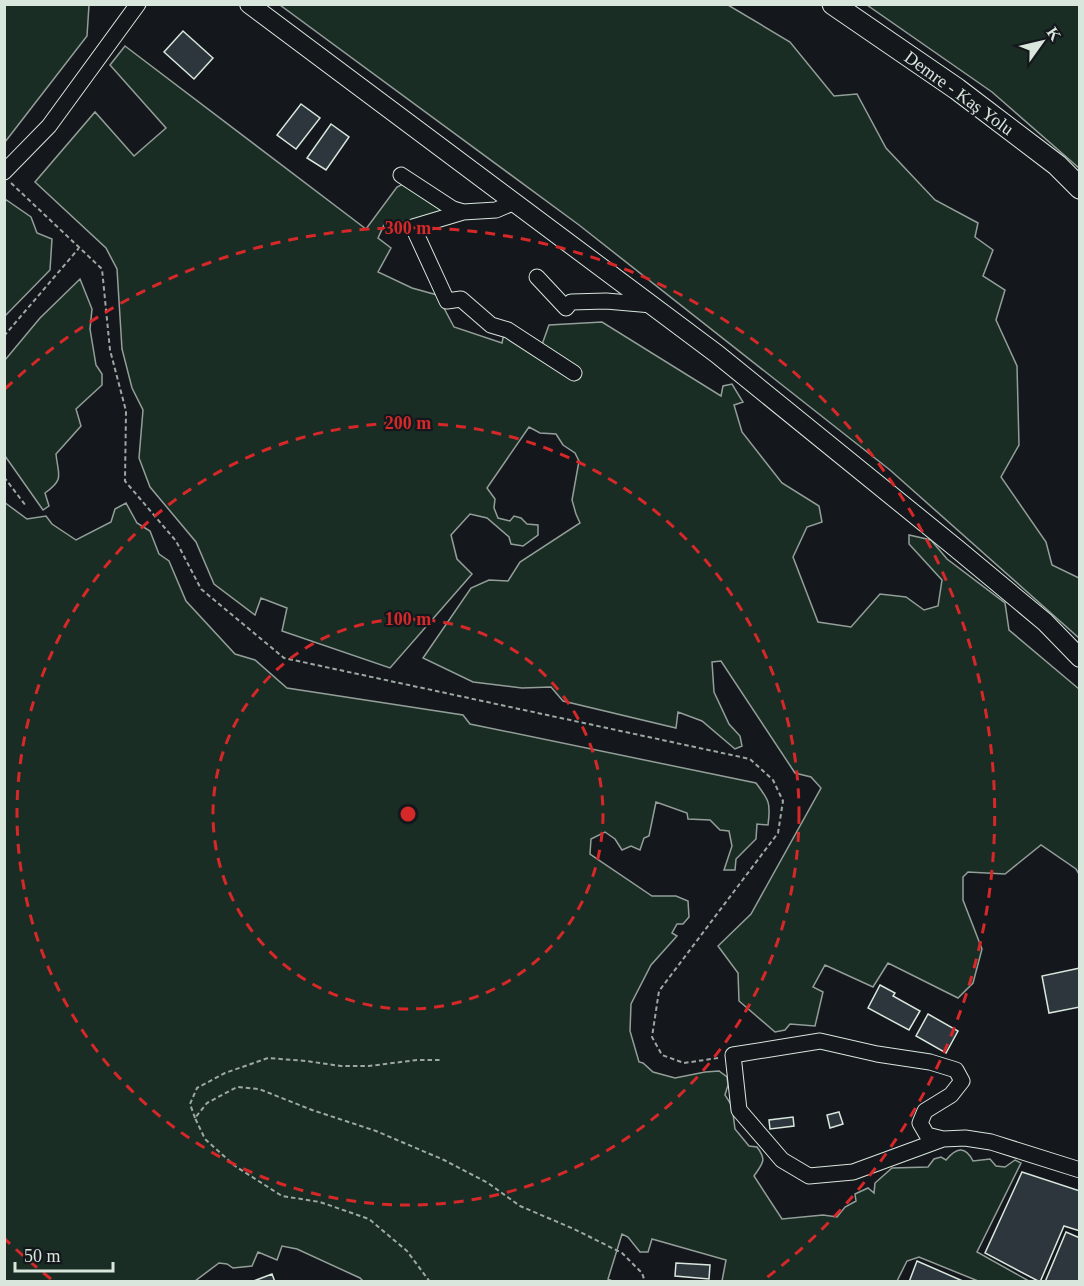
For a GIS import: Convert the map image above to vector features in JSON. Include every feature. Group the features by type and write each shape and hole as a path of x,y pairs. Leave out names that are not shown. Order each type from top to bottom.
{"highway":[{"name":"Demre - Kaş Yolu","path":"832,4 957,89 1057,165 1080,188"}],"main road":[{"path":"249,4 717,354 1045,622 1080,658"}],"street":[{"path":"4,172 49,126 138,4"},
{"path":"401,175 453,209 463,212"},
{"path":"515,202 496,210 463,212 413,227 447,301 461,299 491,325 508,330 574,373"},
{"path":"537,277 566,308 571,302 606,301 652,305"},
{"path":"943,1139 853,1172 809,1176 782,1160 740,1110 733,1056 820,1041 877,1054 930,1062 956,1070 962,1081 951,1095 925,1111 920,1123 927,1135 943,1139 965,1138 991,1142 1080,1170"}],"path":[{"path":"4,177 102,269 110,350 126,411 126,481 176,541 201,589 284,658 750,759 773,780 783,801 778,833 659,991 652,1037 662,1055 684,1063 733,1056"},
{"path":"4,336 79,248"},
{"path":"4,477 26,506"},
{"path":"430,1281 407,1251 369,1219 320,1202 282,1196 236,1166 205,1139 190,1104 197,1088 225,1073 268,1058 341,1066 441,1060"},
{"path":"195,1118 207,1103 237,1087 259,1089 312,1110 376,1131 444,1160 488,1183 520,1206 622,1252 642,1273 645,1281"}],"green space":[{"path":"5,4 89,5 87,36 5,142"},
{"path":"280,5 728,5 790,42 834,96 857,94 886,148 935,200 978,223 975,237 993,250 983,276 1005,290 996,320 1017,366 1019,445 1001,477 1046,542 1052,565 1079,578 1079,638 890,470 579,225"},
{"path":"867,5 1079,5 1079,168 992,92"},
{"path":"125,46 366,229 397,187 403,184 442,211 439,215 384,225 378,238 391,248 378,272 412,288 437,295 454,327 502,343 504,333 539,353 549,325 602,322 721,396 723,386 732,384 743,402 734,405 742,432 782,483 819,506 822,522 807,527 793,557 818,622 851,627 880,594 906,597 924,610 938,606 942,580 909,544 909,535 931,540 947,559 1005,603 1009,630 1079,689 1079,874 1076,869 1041,845 1005,874 968,872 963,877 963,900 982,949 973,983 958,998 888,963 873,987 825,965 813,987 823,992 815,1026 790,1024 785,1030 775,1032 739,1001 738,973 718,946 751,914 821,788 811,777 795,773 721,661 712,662 714,692 729,724 740,736 742,746 735,749 702,721 678,712 676,728 563,701 551,687 522,688 473,682 423,658 471,588 489,580 508,581 520,562 580,523 572,500 579,461 575,453 563,445 556,434 540,433 529,427 487,488 495,499 494,508 498,518 510,521 514,516 521,518 527,524 538,525 538,535 523,546 511,544 509,537 487,518 470,514 451,535 457,559 472,574 390,668 282,631 287,608 261,598 255,615 214,584 196,542 150,487 139,458 143,410 132,388 122,349 117,269 106,248 35,182 95,112 134,156 166,128 110,65"},
{"path":"5,199 31,217 37,233 52,239 50,270 5,316"},
{"path":"80,279 92,309 90,329 96,365 102,374 102,385 76,409 81,426 56,454 59,476 55,484 45,493 49,506 43,510 5,456 5,360 40,318"},
{"path":"4,502 27,519 46,516 52,524 76,540 111,522 115,509 126,503 137,523 150,531 159,554 169,561 186,601 235,654 255,660 287,688 463,715 470,724 756,783 768,802 768,825 757,824 756,839 736,859 735,870 724,870 732,846 729,831 720,830 710,820 688,819 687,813 656,802 649,836 644,838 640,850 631,846 622,850 615,839 605,832 591,839 590,854 652,896 676,896 688,901 689,917 683,924 677,924 672,933 677,936 651,965 631,1004 630,1031 639,1062 653,1072 675,1078 719,1071 727,1077 728,1085 725,1095 732,1106 735,1129 749,1146 757,1147 760,1151 763,1162 754,1176 782,1219 823,1215 837,1217 845,1207 856,1201 855,1194 868,1188 874,1193 875,1183 892,1168 928,1167 934,1159 941,1157 946,1160 960,1150 967,1152 973,1161 990,1159 996,1166 1005,1167 1015,1160 1021,1163 977,1252 1029,1281 978,1281 919,1257 907,1261 897,1281 722,1281 726,1260 652,1239 648,1252 640,1252 628,1237 622,1234 608,1279 612,1281 363,1281 297,1249 282,1246 277,1260 258,1252 252,1266 233,1268 219,1263 195,1281 5,1281"}],"building":[{"path":"183,31 213,58 194,79 164,52"},
{"path":"301,104 320,118 296,149 277,135"},
{"path":"331,124 349,137 326,170 307,158"},
{"path":"1080,968 1080,1007 1049,1013 1042,976"},
{"path":"880,985 895,993 893,996 920,1011 909,1030 868,1008"},
{"path":"928,1014 958,1031 946,1053 916,1036"},
{"path":"839,1112 843,1124 830,1128 827,1115"},
{"path":"793,1117 794,1126 770,1129 769,1120"},
{"path":"1022,1172 1080,1191 1080,1231 1064,1226 1040,1282 985,1253"},
{"path":"1066,1232 1080,1238 1080,1282 1045,1282"},
{"path":"917,1261 965,1282 909,1282"},
{"path":"676,1263 710,1265 709,1279 675,1276"},
{"path":"272,1274 275,1282 251,1282"}]}
